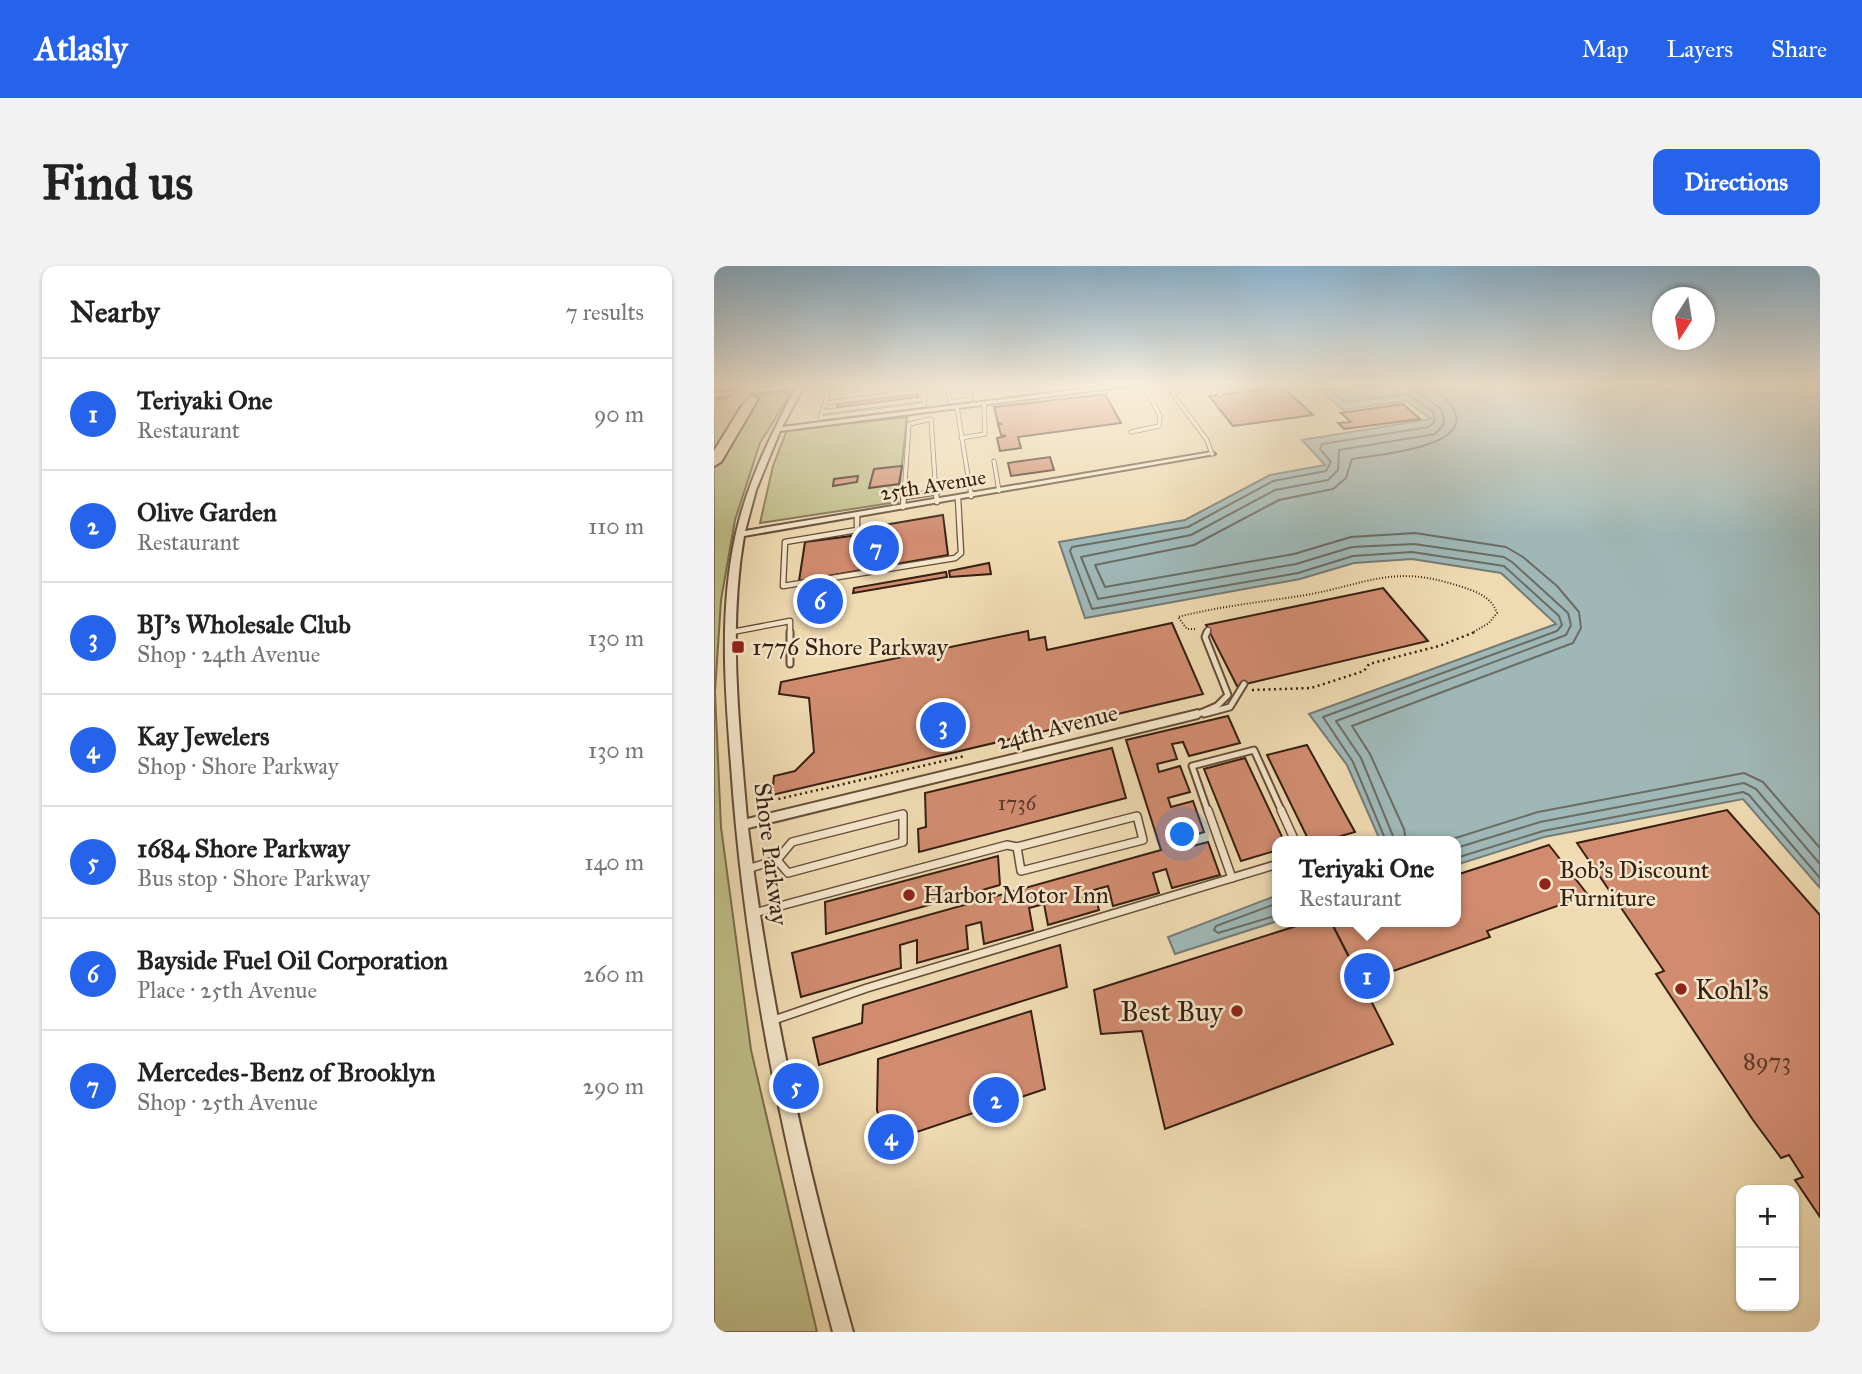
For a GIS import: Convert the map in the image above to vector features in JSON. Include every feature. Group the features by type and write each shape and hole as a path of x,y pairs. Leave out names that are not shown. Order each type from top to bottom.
{"highway":[{"path":"714,461 727,435"}],"street":[{"name":"Shore Parkway","path":"774,435 754,481 736,558 731,689 741,825 769,1022 843,1332"},
{"name":"25th Avenue","path":"741,534 904,507 937,497 971,496 1212,454"},
{"name":"24th Avenue","path":"741,825 1198,714"}],"lane":[{"path":"904,507 908,435"},
{"path":"904,497 937,497 932,435"},
{"path":"961,435 971,496"},
{"path":"961,438 981,435"},
{"path":"1203,435 1212,454"},
{"path":"994,461 999,491"},
{"path":"857,515 857,530 785,542 783,586 955,558 961,553 958,498"},
{"path":"732,632 790,621 790,664"},
{"name":"24th Avenue","path":"1198,714 1217,706 1228,695 1205,637 1208,630"},
{"path":"1198,714 1217,713 1233,706 1241,698 1244,684"},
{"path":"1232,878 1192,766 1254,750 1293,836"},
{"path":"747,869 777,860 792,842 904,814 903,842 788,873 777,860"},
{"path":"754,914 1007,845 1017,847 1137,816 1143,840 1021,871 1017,847"},
{"path":"769,1022 867,988 1272,866"}],"path":[{"path":"1208,630 1187,629 1178,617 1309,595 1367,579 1392,576 1419,576 1458,585 1486,596 1495,606 1497,613 1487,626 1430,650 1369,664 1364,671 1311,688 1248,691"}],"shaded area":[{"path":"714,435 765,435 735,520 721,600 715,692 721,827 751,1050 817,1332 714,1332"},
{"path":"785,435 905,435 898,502 760,523 773,466"}],"water":[{"path":"1334,435 1820,435 1820,888 1743,799 1544,837 1461,863 1461,836 1378,836 1347,765 1309,714 1556,624 1501,573 1412,559 1354,563 1300,579 1085,618 1059,542 1185,520 1270,475 1325,465 1302,440"},
{"path":"1272,897 1272,923 1175,954 1168,937"}],"building":[{"path":"1001,435 1035,435 1018,437 1021,448 1000,451 997,438 1006,436"},
{"path":"1050,457 1054,470 1011,476 1008,463"},
{"path":"902,466 899,484 869,488 874,469"},
{"path":"858,476 857,482 833,486 834,479"},
{"path":"943,515 948,555 799,581 805,542 866,534 866,528"},
{"path":"989,563 991,574 950,577 949,571"},
{"path":"946,572 947,577 853,593 854,588"},
{"path":"1383,588 1428,641 1237,686 1206,625"},
{"path":"836,592 834,605 803,611 805,597"},
{"path":"1172,623 1203,694 772,795 774,776 795,771 814,752 809,698 779,694 781,682 1028,631 1029,640 1045,637 1047,650"},
{"path":"1228,716 1240,743 1189,756 1183,742 1172,744 1177,759 1157,764 1159,772 1180,766 1190,792 1168,798 1171,807 1193,801 1204,832 1182,839 1185,848 1208,842 1220,875 1172,888 1166,869 1153,873 1159,893 1113,906 1108,886 1094,890 1099,910 1048,925 1044,904 1029,908 1033,930 984,944 981,922 966,926 968,949 917,963 917,940 900,945 901,968 801,997 792,953 1161,850 1126,740"},
{"path":"1307,745 1355,832 1341,836 1307,836 1267,755"},
{"path":"1112,748 1126,798 919,852 918,829 926,827 925,793"},
{"path":"1245,758 1282,836 1272,836 1272,852 1241,861 1204,769"},
{"path":"1727,810 1820,915 1820,1217 1795,1180 1803,1177 1789,1155 1781,1158 1753,1120 1656,974 1664,971 1577,843"},
{"path":"1549,845 1588,895 1487,931 1490,937 1362,982 1334,927 1461,927 1461,873"},
{"name":"Harbor Motor Inn","path":"998,856 1000,885 826,934 825,902"},
{"name":"Best Buy","path":"1293,927 1334,927 1393,1044 1165,1129 1142,1031 1101,1034 1094,990"},
{"path":"1060,945 1067,987 819,1065 813,1038 862,1023 863,1005"},
{"path":"1031,1011 1045,1089 887,1142 877,1110 878,1059"}],"place":[{"name":"Mercedes-Benz of Brooklyn","path":"876,548"},
{"name":"Bayside Fuel Oil Corporation","path":"820,601"},
{"name":"1776 Shore Parkway","path":"738,647"},
{"name":"BJ's Wholesale Club","path":"943,725"},
{"name":"Bob's Discount Furniture","path":"1545,884"},
{"name":"Harbor Motor Inn","path":"909,895"},
{"name":"Teriyaki One","path":"1367,976"},
{"name":"Kohl's","path":"1681,989"},
{"name":"Best Buy","path":"1237,1011"},
{"name":"1684 Shore Parkway","path":"796,1086"},
{"name":"Olive Garden","path":"996,1100"},
{"name":"Kay Jewelers","path":"891,1137"}]}
